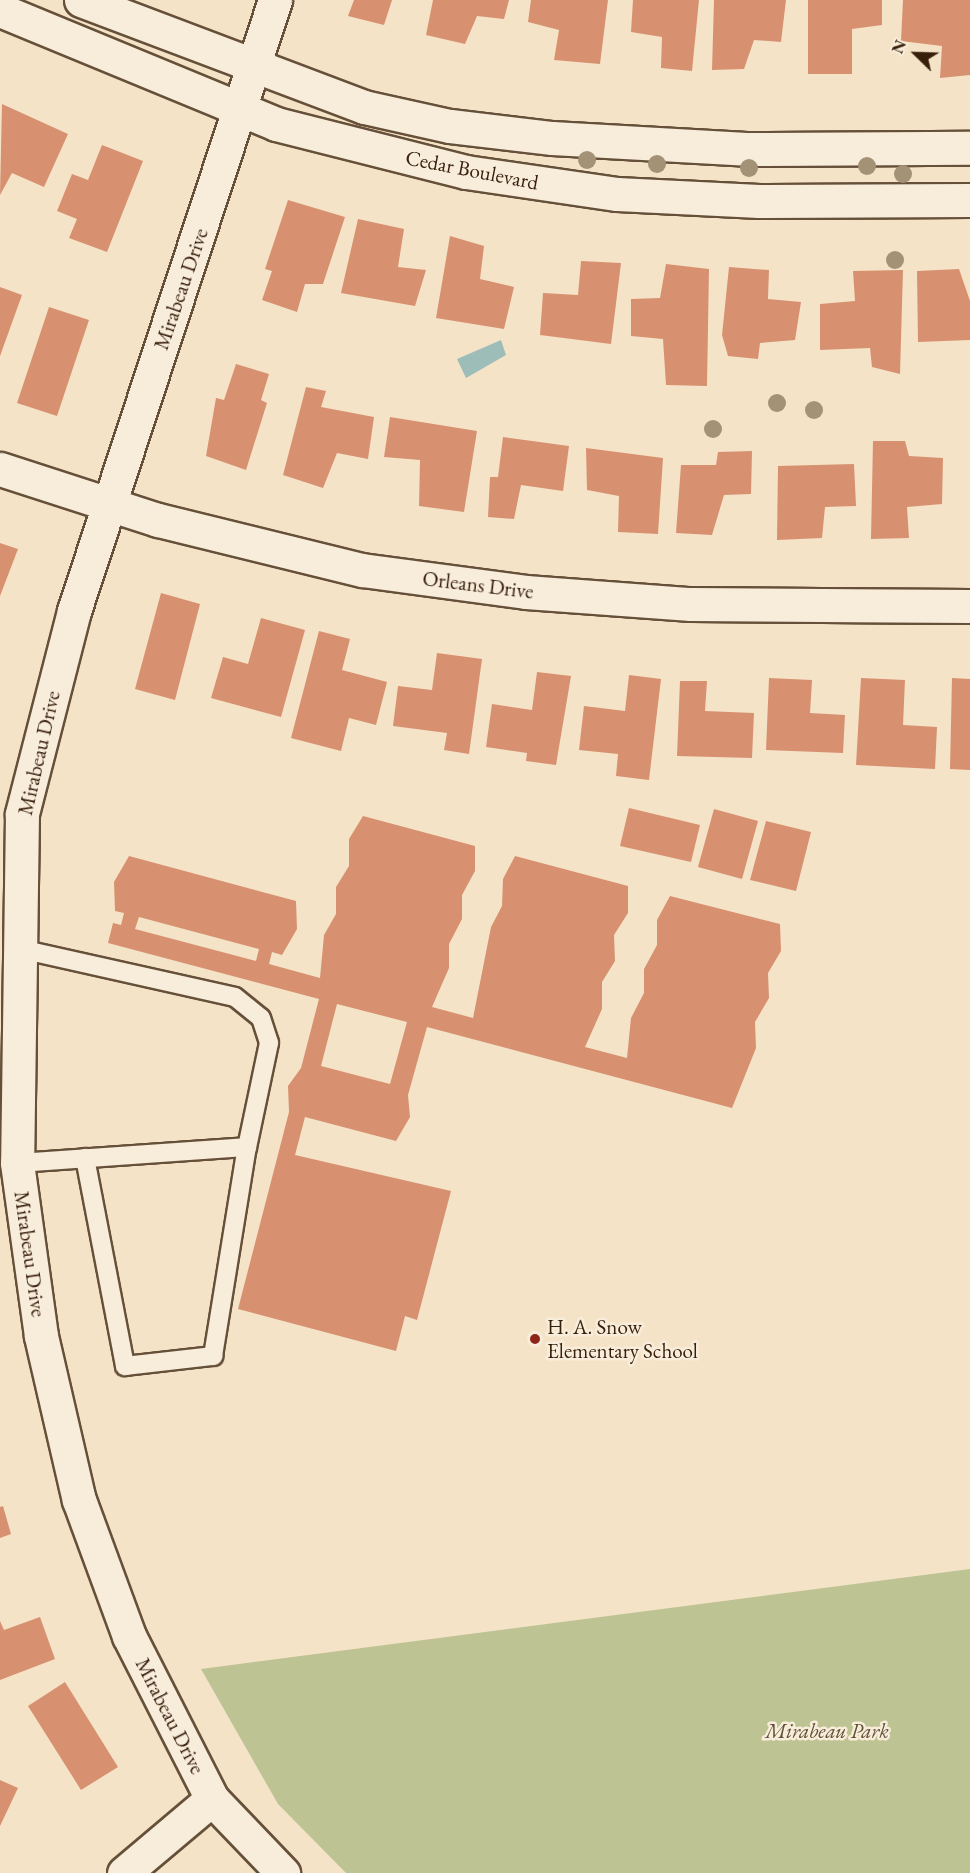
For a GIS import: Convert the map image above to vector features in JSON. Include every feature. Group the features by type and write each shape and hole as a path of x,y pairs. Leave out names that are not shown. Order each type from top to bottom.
{"street":[{"name":"Cedar Boulevard","path":"81,0 253,68 364,107 450,126 552,138 751,149 970,148"},
{"name":"Mirabeau Drive","path":"275,0 74,611 22,814 16,948 17,1163 41,1336 79,1500 129,1636 212,1799 283,1873"},
{"name":"Cedar Boulevard","path":"0,10 239,110 346,144 466,172 617,194 759,201 970,200"},
{"name":"Orleans Drive","path":"0,470 108,504 362,570 526,592 691,604 970,606"},
{"path":"124,1873 212,1799"}],"lane":[{"path":"16,948 235,997 261,1018 269,1043 247,1147 213,1356 125,1366 85,1158"},
{"path":"17,1163 247,1147"}],"green space":[{"name":"Mirabeau Park","path":"970,1569 970,1873 346,1873 278,1804 201,1669"}],"water":[{"path":"501,340 506,355 466,378 457,359"}],"building":[{"path":"354,0 392,0 384,25 348,16"},
{"path":"433,0 509,0 504,19 477,16 465,44 426,35"},
{"path":"531,0 608,0 600,64 554,60 559,30 528,22"},
{"path":"633,0 699,0 692,71 661,68 662,37 631,32"},
{"path":"714,0 786,0 781,42 754,40 744,69 712,70"},
{"path":"808,0 882,0 882,25 852,29 852,74 808,74"},
{"path":"903,0 970,0 970,75 940,78 942,46 901,41"},
{"path":"2,104 68,134 44,187 12,173 0,195"},
{"path":"102,145 143,161 107,252 69,238 77,219 57,211 72,174 88,180"},
{"path":"288,200 345,217 323,284 305,284 297,312 262,300 272,271 265,269"},
{"path":"358,219 404,229 398,267 426,270 415,306 341,293"},
{"path":"450,236 484,246 480,279 514,287 504,329 436,318"},
{"path":"581,261 621,263 611,344 540,335 543,293 578,295"},
{"path":"666,264 709,269 707,386 666,385 663,339 631,336 631,299 660,298"},
{"path":"729,267 769,270 768,299 801,302 795,340 760,343 758,359 728,356 722,335"},
{"path":"959,269 970,301 970,340 918,342 917,271"},
{"path":"903,270 900,374 872,367 870,348 820,350 820,304 855,301 853,271"},
{"path":"0,287 22,295 0,356"},
{"path":"49,307 89,320 57,416 17,403"},
{"path":"236,364 269,374 261,400 267,403 246,470 206,456 216,398 224,400"},
{"path":"306,387 326,391 321,407 374,417 368,459 337,453 323,488 283,475"},
{"path":"390,417 477,431 464,512 419,506 420,460 384,457"},
{"path":"503,437 569,446 563,491 521,485 514,519 488,517 490,477 498,477"},
{"path":"873,441 905,441 909,456 943,458 942,504 907,507 909,538 871,539"},
{"path":"586,448 663,458 658,534 618,532 619,496 587,490"},
{"path":"752,451 751,494 724,495 712,535 676,533 681,465 716,465 718,452"},
{"path":"854,464 856,506 825,507 822,538 777,540 778,466"},
{"path":"0,543 18,549 0,596"},
{"path":"161,593 200,604 175,700 135,689"},
{"path":"261,618 305,630 281,717 211,698 223,657 248,664"},
{"path":"319,631 350,639 342,670 387,682 376,725 349,718 341,751 291,738"},
{"path":"437,653 482,659 469,754 444,750 447,733 393,726 398,686 432,690"},
{"path":"537,672 571,676 556,765 526,761 527,753 486,747 492,704 532,710"},
{"path":"629,675 661,679 649,780 616,776 618,754 579,750 584,706 625,711"},
{"path":"769,678 812,680 810,713 845,715 843,753 766,750"},
{"path":"861,678 905,680 903,725 937,727 935,769 856,765"},
{"path":"952,678 970,679 970,770 950,769"},
{"path":"680,681 707,681 705,711 754,713 752,758 677,756"},
{"path":"629,808 700,825 691,862 620,846"},
{"path":"714,809 758,821 742,879 698,867"},
{"path":"363,816 475,846 475,871 462,895 462,919 449,944 449,968 432,1007 473,1018 491,927 502,906 503,879 515,856 628,886 628,913 614,935 615,961 602,982 602,1009 585,1047 627,1058 631,1018 644,993 644,969 657,945 657,920 670,896 780,924 781,951 768,973 769,998 755,1022 756,1048 732,1108 427,1027 408,1095 410,1117 396,1141 305,1117 295,1155 451,1191 417,1320 405,1316 396,1351 238,1309 289,1112 288,1086 301,1068 319,999 108,943 113,923 121,925 124,913 115,911 114,882 129,856 296,901 297,929 282,955 272,952 269,964 320,978 324,935 336,914 336,887 349,866 349,839","holes":["139,917 259,949 256,961 135,929","337,1004 407,1022 390,1084 321,1066"]},
{"path":"766,821 811,832 796,891 750,880"},
{"path":"3,1506 11,1534 0,1538 0,1507"},
{"path":"40,1617 55,1659 0,1680 0,1621 4,1630"},
{"path":"65,1682 118,1767 81,1790 28,1706"},
{"path":"0,1780 18,1788 0,1826"}],"place":[{"name":"H. A. Snow Elementary School","path":"535,1339"}]}
